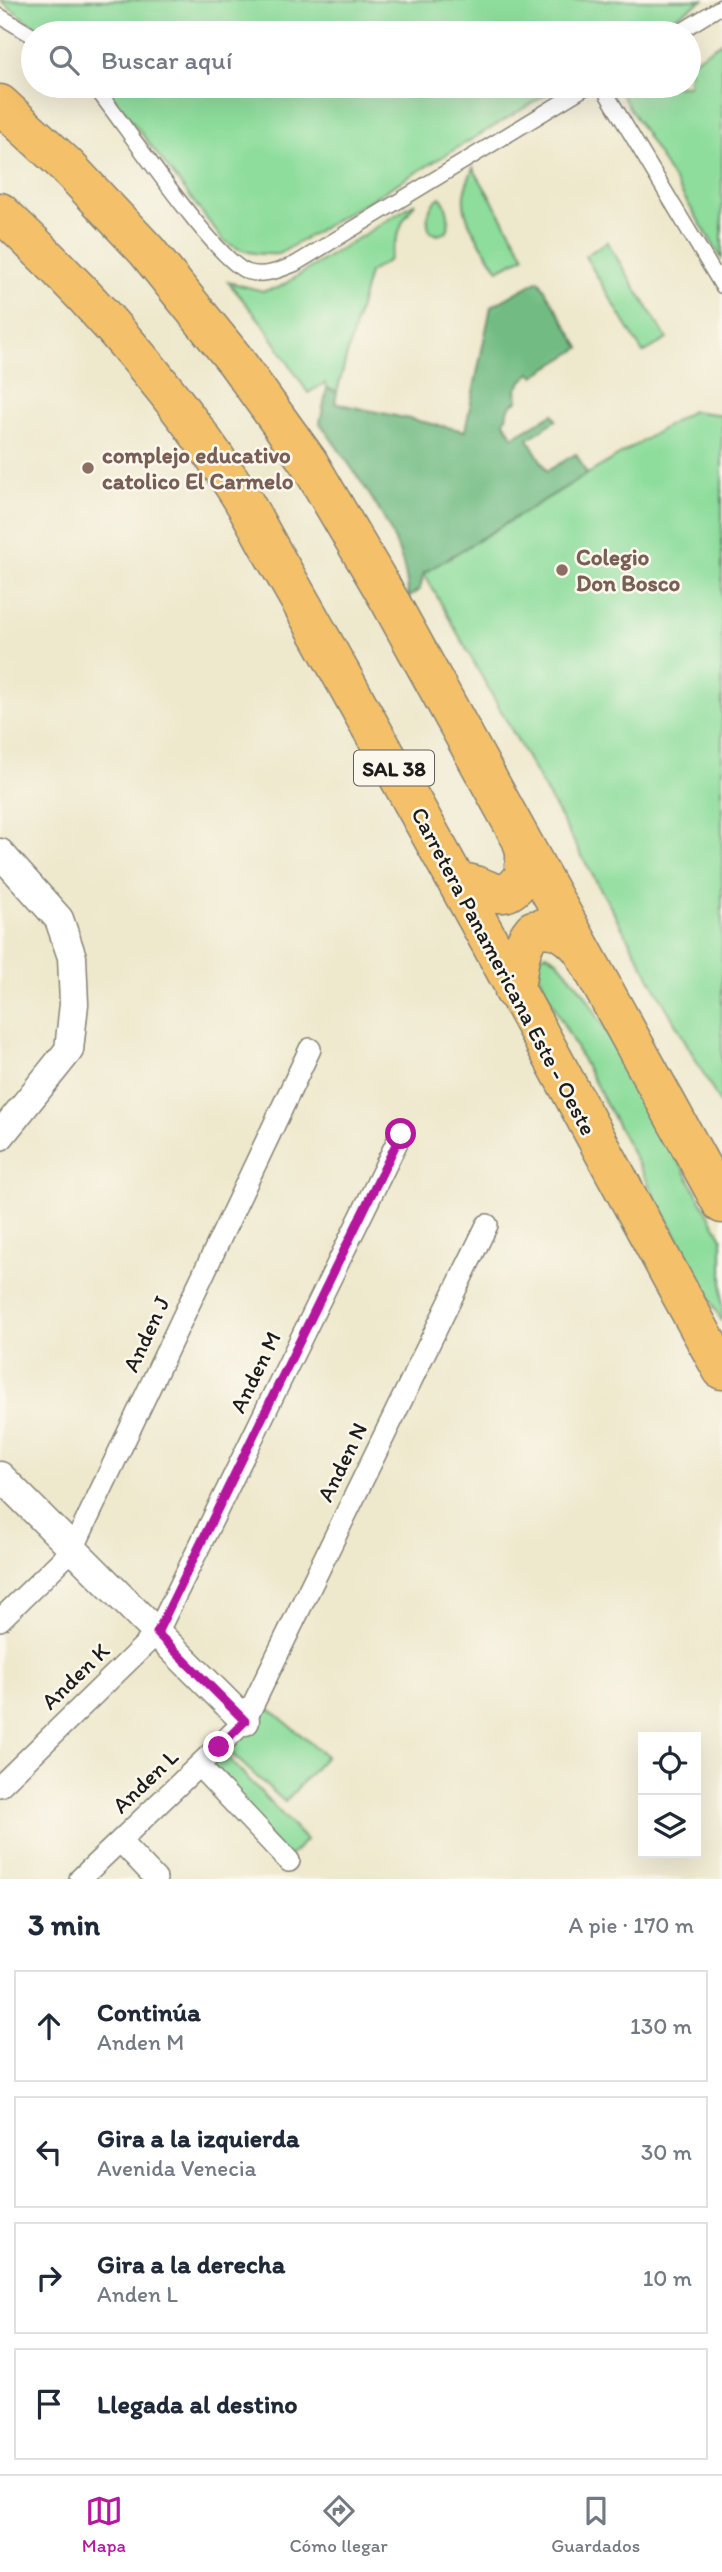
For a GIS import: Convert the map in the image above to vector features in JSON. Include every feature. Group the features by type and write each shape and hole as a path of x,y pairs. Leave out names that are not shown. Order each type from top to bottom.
{"highway":[{"name":"SAL 38","path":"0,104 67,166 147,251 235,360 285,428 345,522 722,1204"},
{"name":"Carretera Panamericana Este - Oeste","path":"0,212 56,264 128,343 187,418 238,491 458,882 514,991 722,1370"},
{"path":"458,882 470,882 490,892 501,894 512,891 525,874 525,851 521,839"},
{"path":"514,991 519,972 520,948 533,930 556,929 566,934 583,952"}],"street":[{"path":"0,853 59,919 72,957 74,1004 69,1050 0,1136"},
{"name":"Anden J","path":"0,1620 74,1549 310,1049"},
{"name":"Anden M","path":"157,1633 401,1134"},
{"name":"Anden N","path":"245,1721 487,1225"},
{"path":"0,1476 245,1721"},
{"name":"Anden K","path":"0,1786 157,1633"},
{"name":"Anden L","path":"80,1879 245,1721"},
{"path":"199,1766 289,1861"},
{"path":"120,1841 156,1879"}],"lane":[{"path":"698,21 722,6"},
{"path":"0,16 21,29"},
{"path":"103,98 191,215 226,255 247,272 261,274 274,273 295,264 568,98"},
{"path":"609,98 722,286"}],"green space":[{"path":"0,0 703,0 668,21 27,21"},
{"path":"722,42 722,259 623,98 701,98 701,55"},
{"path":"114,98 541,98 279,254 243,250 223,240"},
{"path":"473,168 525,256 498,270 466,215 464,195"},
{"path":"440,197 449,223 447,232 438,235 430,232 428,217 430,208"},
{"path":"415,203 403,221 389,260 369,273 337,392 327,388 325,383 308,393 263,324 228,282 263,291 278,288"},
{"path":"607,242 667,339 643,353 585,256"},
{"path":"539,280 580,348 534,376 531,373 522,381 516,390 518,400 510,406 504,422 513,437 553,414 556,420 528,439 547,471 576,454 587,474 424,573 420,589 408,598 406,575 389,529 363,484 320,423 327,388 337,392 335,403 465,431 491,307"},
{"path":"692,411 722,415 722,1107 424,573"},
{"path":"547,954 557,960 585,994 722,1238 722,1322 546,991 539,973 540,955"},
{"path":"263,1703 326,1756 285,1802 224,1747"},
{"path":"221,1750 306,1840 288,1858 203,1769"}],"place":[{"name":"complejo educativo catolico El Carmelo","path":"88,468"},
{"name":"Colegio Don Bosco","path":"562,570"}],"route":[{"path":"219,1747 245,1721 157,1633 401,1134"}]}
